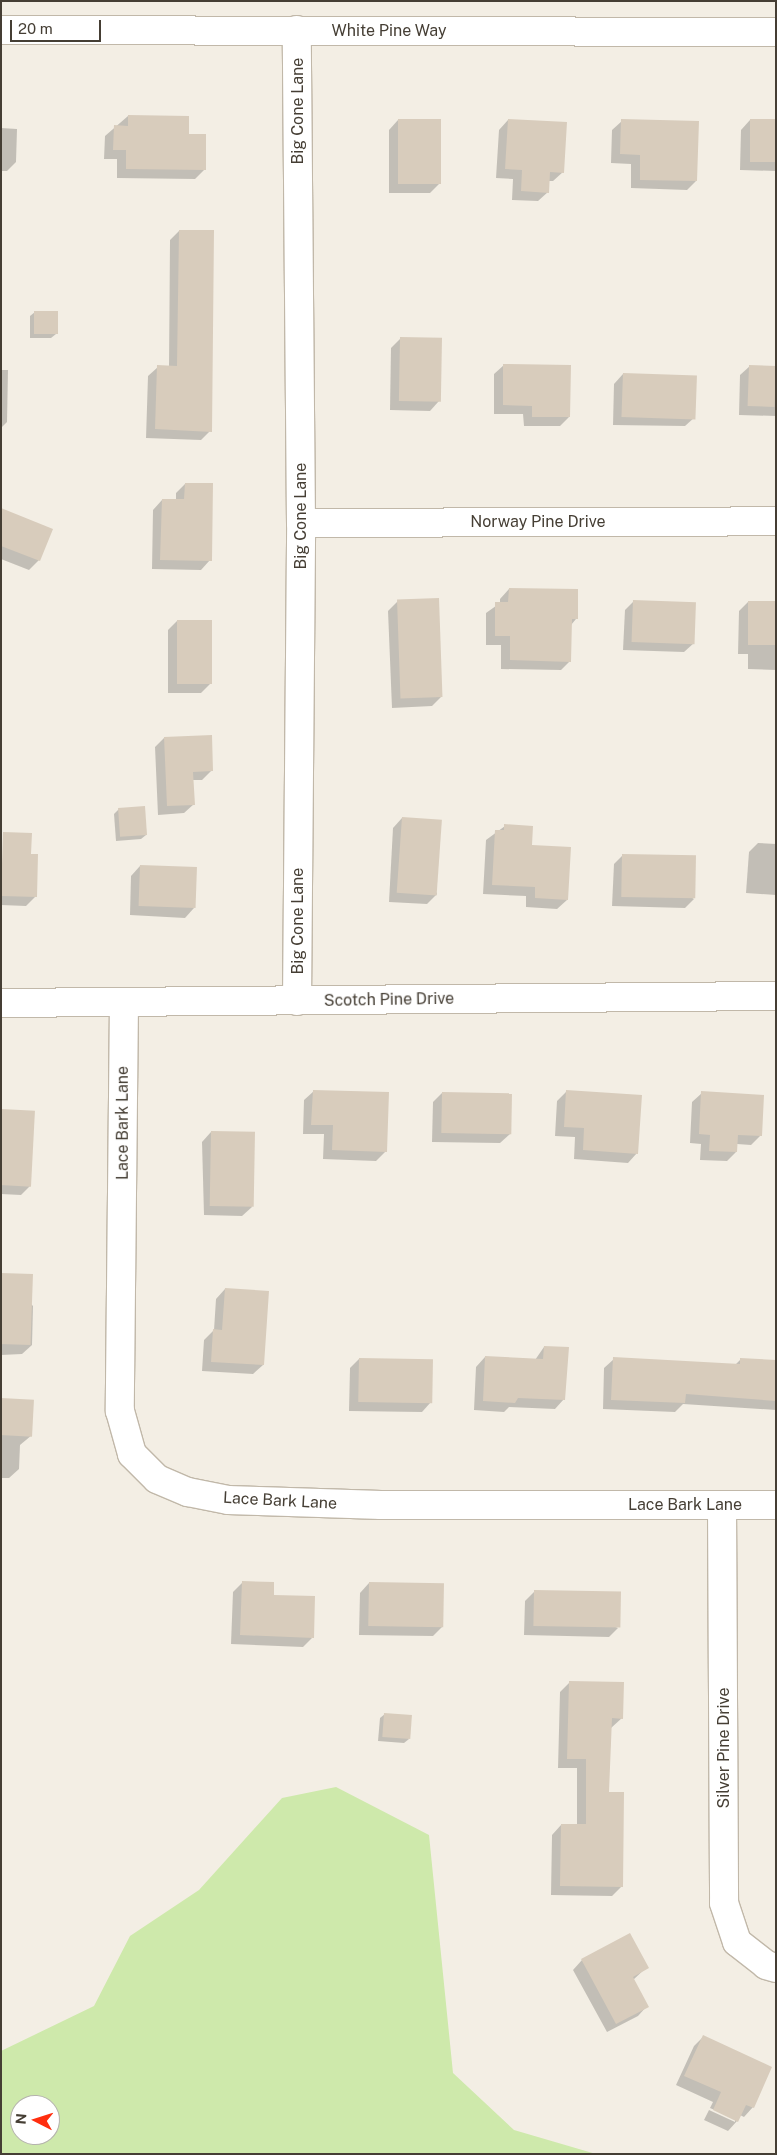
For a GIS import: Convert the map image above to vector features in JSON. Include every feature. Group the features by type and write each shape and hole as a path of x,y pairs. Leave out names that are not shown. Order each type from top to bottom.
{"street":[{"name":"White Pine Way","path":"1,30 776,32"},
{"name":"Big Cone Lane","path":"297,30 301,523 297,1001"},
{"name":"Norway Pine Drive","path":"301,523 776,521"},
{"name":"Scotch Pine Drive","path":"1,1004 776,996"},
{"name":"Lace Bark Lane","path":"124,1002 120,1411 132,1454 157,1480 188,1492 228,1500 382,1505 776,1505"},
{"name":"Silver Pine Drive","path":"722,1505 724,1903 737,1942 766,1966 776,1968"}],"green space":[{"path":"336,1787 429,1835 453,2073 514,2130 596,2154 1,2154 1,2051 94,2006 130,1936 199,1890 282,1798"}],"building":[{"path":"128,115 189,116 189,134 206,134 206,170 126,169 126,150 113,150 114,125 128,126"},
{"path":"398,119 441,119 441,184 398,184"},
{"path":"508,119 567,122 564,173 550,172 549,193 521,191 522,170 505,169"},
{"path":"621,119 699,121 697,181 640,180 640,155 620,154"},
{"path":"750,119 776,119 776,162 750,162"},
{"path":"179,230 214,230 212,432 155,429 157,365 177,366"},
{"path":"34,311 58,311 58,334 34,334"},
{"path":"400,337 442,338 441,402 399,401"},
{"path":"503,364 571,365 570,417 532,417 532,406 503,405"},
{"path":"749,365 776,366 775,407 748,406"},
{"path":"623,373 697,376 695,420 621,417"},
{"path":"185,483 213,483 212,561 160,560 162,499 184,499"},
{"path":"1,508 53,529 40,561 1,546"},
{"path":"509,588 578,589 578,619 572,619 571,662 510,660 510,636 495,636 495,602 508,602"},
{"path":"439,598 442,697 400,698 397,599"},
{"path":"633,600 696,602 694,644 632,642"},
{"path":"748,601 776,601 776,645 748,645"},
{"path":"177,620 212,620 212,684 177,684"},
{"path":"212,735 213,771 193,772 195,805 167,806 164,737"},
{"path":"145,806 147,835 120,837 118,808"},
{"path":"402,817 442,820 437,896 397,893"},
{"path":"504,824 533,826 532,845 571,847 568,900 535,898 535,887 492,885 495,830 504,830"},
{"path":"3,832 32,833 31,854 38,854 37,897 1,896"},
{"path":"622,854 696,855 695,898 621,897"},
{"path":"140,865 197,867 196,908 139,906"},
{"path":"313,1090 389,1092 387,1152 332,1150 333,1125 311,1125"},
{"path":"566,1090 642,1095 638,1154 583,1150 584,1128 564,1127"},
{"path":"701,1091 764,1095 762,1136 738,1135 737,1152 709,1151 710,1135 699,1134"},
{"path":"442,1092 512,1093 511,1134 441,1133"},
{"path":"1,1109 35,1111 31,1187 1,1185"},
{"path":"211,1131 255,1132 254,1207 210,1206"},
{"path":"1,1273 33,1274 31,1345 1,1344"},
{"path":"225,1288 269,1291 264,1365 211,1362 213,1329 222,1330"},
{"path":"544,1346 569,1347 565,1400 518,1398 515,1403 483,1401 485,1356 543,1359"},
{"path":"613,1357 740,1364 740,1358 776,1360 776,1401 686,1394 685,1403 611,1400"},
{"path":"359,1358 433,1359 432,1403 358,1402"},
{"path":"1,1398 34,1400 32,1437 1,1435"},
{"path":"242,1581 274,1582 274,1595 315,1596 314,1638 240,1635"},
{"path":"369,1582 444,1583 443,1627 368,1626"},
{"path":"534,1590 621,1592 620,1628 533,1626"},
{"path":"569,1681 624,1682 623,1719 612,1718 609,1792 624,1792 623,1887 560,1886 561,1824 586,1824 586,1759 567,1759"},
{"path":"384,1713 412,1715 410,1739 382,1737"},
{"path":"630,1933 649,1968 633,1977 649,2007 616,2024 581,1959"},
{"path":"703,2035 772,2067 754,2108 746,2105 738,2122 713,2110 721,2092 684,2076"}]}
